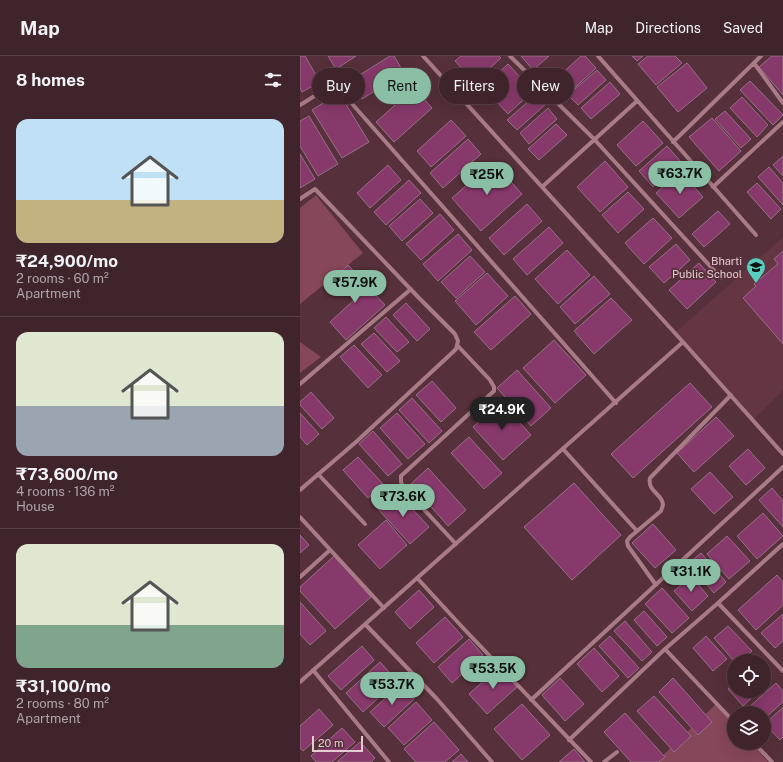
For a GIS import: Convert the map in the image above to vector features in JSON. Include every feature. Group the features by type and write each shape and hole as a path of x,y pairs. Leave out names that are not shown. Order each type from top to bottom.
{"street":[{"path":"510,56 594,139 721,278"},
{"path":"598,56 756,235"},
{"path":"673,142 761,56"},
{"path":"425,57 783,454"},
{"path":"754,63 783,104"},
{"path":"300,105 329,87 334,86 340,89 616,402"},
{"path":"542,187 637,101"},
{"path":"713,187 783,122"},
{"path":"300,199 315,189 455,334 458,341 456,349 453,352 356,442 300,490"},
{"path":"300,384 411,289"},
{"path":"300,682 418,579 682,342"},
{"path":"456,544 403,487 401,476 494,391 494,387 490,380 457,345"},
{"path":"656,585 628,546 630,537 660,511 663,505 649,483 650,478 731,396"},
{"path":"563,449 637,531"},
{"path":"531,700 783,467"},
{"path":"318,474 365,524"},
{"path":"300,517 384,608"},
{"path":"569,740 665,649 782,547"},
{"path":"300,577 330,550"},
{"path":"418,579 590,762"},
{"path":"718,603 783,671"},
{"path":"365,624 437,699 492,762"},
{"path":"665,649 727,715"},
{"path":"313,670 389,762"},
{"path":"761,750 772,762"},
{"path":"604,762 617,752"}],"shaded area":[{"path":"316,195 363,253 300,304 300,208"},
{"name":"Bharti Public School","path":"783,237 783,390 753,420 676,332"},
{"path":"300,342 321,357 300,373"},
{"path":"716,704 727,716 727,750 757,750 768,762 656,762"}],"building":[{"path":"300,56 305,56 312,68 312,86 302,92 300,88"},
{"path":"328,56 356,56 338,68 335,68"},
{"path":"390,56 394,56 401,68 373,68 373,92 365,97 365,72"},
{"path":"461,56 499,56 501,58 490,68 461,68 455,61"},
{"path":"521,56 549,56 535,68 531,68"},
{"path":"581,56 585,56 596,68 574,88 574,68 568,68"},
{"path":"632,56 643,56 637,61"},
{"path":"648,56 675,56 682,63 656,85 638,64"},
{"path":"772,56 783,56 783,95 759,67"},
{"path":"687,63 707,88 678,112 657,87"},
{"path":"508,64 517,74 517,104 519,104 508,114 499,104 509,104 509,68 504,68"},
{"path":"597,70 606,80 578,105 574,101 574,90"},
{"path":"750,81 783,115 773,125 740,90"},
{"path":"610,82 620,94 591,119 581,108"},
{"path":"742,97 768,125 757,137 730,108"},
{"path":"322,104 346,104 369,142 342,158 312,110"},
{"path":"396,104 428,104 432,108 394,142 376,122"},
{"path":"525,104 546,104 517,130 507,120"},
{"path":"548,108 557,119 529,144 520,133"},
{"path":"725,111 751,139 741,148 715,119"},
{"path":"309,116 338,164 318,176 300,146 300,121"},
{"path":"712,118 741,151 719,171 689,137"},
{"path":"451,120 466,136 431,167 417,151"},
{"path":"643,121 663,143 636,166 617,145"},
{"path":"556,124 567,135 539,160 528,149"},
{"path":"468,139 481,154 443,188 430,173"},
{"path":"667,146 681,162 653,187 639,171"},
{"path":"300,154 315,179 300,188"},
{"path":"783,156 783,176 773,165"},
{"path":"605,161 628,187 600,212 577,187"},
{"path":"493,162 522,194 481,231 452,198"},
{"path":"388,165 401,180 370,208 357,193"},
{"path":"769,167 783,183 783,205 758,177"},
{"path":"680,171 703,197 679,218 656,193"},
{"path":"409,180 421,193 386,225 374,212"},
{"path":"757,183 781,209 771,219 747,192"},
{"path":"628,192 644,209 618,233 602,215"},
{"path":"420,199 433,213 402,241 389,226"},
{"path":"527,204 542,221 504,255 489,238"},
{"path":"718,211 730,224 704,247 692,234"},
{"path":"440,214 454,230 421,260 406,244"},
{"path":"653,218 672,238 644,264 625,243"},
{"path":"549,227 563,243 527,275 513,259"},
{"path":"458,234 472,250 438,281 423,264"},
{"path":"676,244 690,260 664,283 649,267"},
{"path":"567,250 590,275 558,304 535,279"},
{"path":"783,251 783,344 743,298 756,286 754,284 778,264 774,259"},
{"path":"470,256 485,272 456,298 441,282"},
{"path":"699,263 716,282 687,309 669,290"},
{"path":"348,265 385,305 346,340 330,322 354,300 334,278"},
{"path":"487,273 508,296 476,325 455,301"},
{"path":"594,276 610,294 575,324 560,307"},
{"path":"515,296 531,314 491,350 474,332"},
{"path":"611,298 632,320 594,354 574,331"},
{"path":"406,303 430,329 417,341 393,315"},
{"path":"386,317 409,342 397,352 374,328"},
{"path":"374,333 400,361 387,372 361,344"},
{"path":"554,340 586,375 555,403 523,368"},
{"path":"354,345 382,375 368,388 340,357"},
{"path":"517,370 551,408 531,426 497,388"},
{"path":"432,381 456,408 441,422 416,395"},
{"path":"690,383 712,407 633,478 611,454"},
{"path":"311,392 334,418 322,429 300,405 300,402"},
{"path":"412,398 442,431 429,443 399,410"},
{"path":"501,402 531,435 503,460 473,427"},
{"path":"300,413 319,434 307,445 300,437"},
{"path":"397,413 425,444 408,459 380,428"},
{"path":"716,417 734,436 694,472 677,453"},
{"path":"373,431 402,464 388,476 359,444"},
{"path":"469,437 502,473 484,489 451,453"},
{"path":"748,449 765,468 746,485 729,466"},
{"path":"358,457 383,484 368,498 343,470"},
{"path":"428,468 466,510 448,526 411,484"},
{"path":"710,472 733,497 714,514 691,489"},
{"path":"574,483 621,535 572,580 524,527"},
{"path":"772,488 783,501 783,527 759,500"},
{"path":"396,491 429,527 410,544 377,508"},
{"path":"763,513 783,536 757,559 737,536"},
{"path":"386,520 407,545 380,569 358,545"},
{"path":"653,524 676,550 655,568 632,543"},
{"path":"300,535 309,545 300,553"},
{"path":"727,536 750,561 729,579 707,554"},
{"path":"701,553 726,582 714,593 688,564"},
{"path":"334,556 371,597 335,629 300,591 300,587"},
{"path":"777,575 783,582 783,605 756,630 738,610"},
{"path":"691,576 708,596 692,611 674,591"},
{"path":"662,588 689,618 672,633 645,604"},
{"path":"419,590 434,607 410,629 395,612"},
{"path":"300,602 326,631 310,645 300,634"},
{"path":"644,611 667,637 657,646 634,620"},
{"path":"783,614 783,641 775,648 761,633"},
{"path":"445,617 463,637 434,663 416,643"},
{"path":"625,621 652,652 642,661 614,631"},
{"path":"728,626 752,651 749,654 728,654 714,638"},
{"path":"610,636 639,668 628,678 599,646"},
{"path":"706,636 727,659 713,671 693,648"},
{"path":"469,639 483,655 452,683 438,667"},
{"path":"362,646 374,660 341,690 328,676"},
{"path":"594,648 619,676 602,692 577,664"},
{"path":"380,662 397,681 363,712 346,693"},
{"path":"499,667 517,687 487,714 469,694"},
{"path":"560,678 584,704 565,721 542,695"},
{"path":"673,678 712,722 698,735 659,692"},
{"path":"776,683 783,691 783,702 771,713 771,706 750,706 759,698 771,698 771,687"},
{"path":"401,684 414,699 384,727 370,712"},
{"path":"654,696 691,736 674,752 637,711"},
{"path":"736,698 752,698 743,706"},
{"path":"416,702 432,720 404,745 388,728"},
{"path":"522,704 550,735 522,760 494,729"},
{"path":"783,707 783,737 780,740 771,730 771,718"},
{"path":"319,709 333,725 303,751 300,748 300,726"},
{"path":"625,713 665,757 659,762 631,762 604,732"},
{"path":"434,722 459,750 445,762 416,762 404,749"},
{"path":"342,728 355,742 332,762 316,762 311,756"},
{"path":"360,742 375,758 371,762 337,762"},
{"path":"574,749 585,762 559,762"},
{"path":"461,754 468,762 452,762"}],"place":[{"name":"Bharti Public School","path":"756,284"}]}
